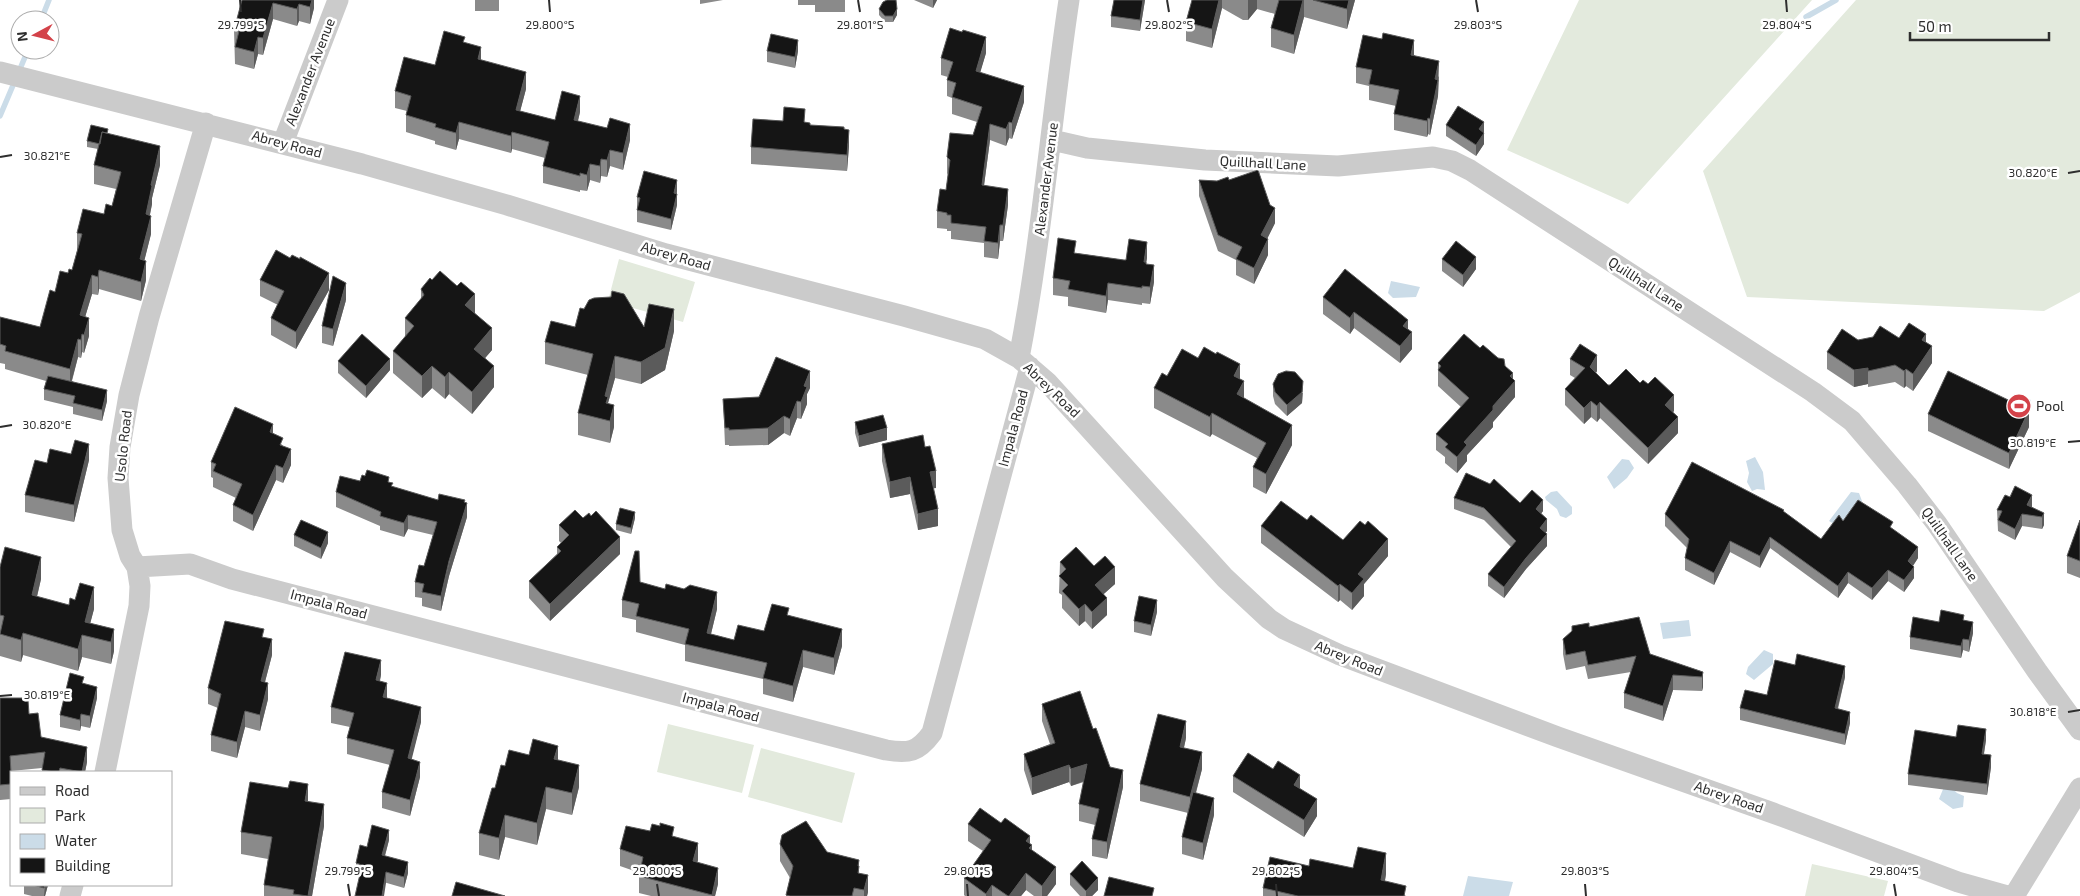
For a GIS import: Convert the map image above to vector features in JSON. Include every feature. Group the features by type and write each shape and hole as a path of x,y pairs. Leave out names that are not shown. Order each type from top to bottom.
{"street":[{"name":"Alexander Avenue","path":"283,143 338,0"},
{"name":"Alexander Avenue","path":"1024,362 1069,0"},
{"name":"Abrey Road","path":"0,72 283,143 498,202 666,254 985,339 1024,362 1066,401 1242,595 1269,619 1284,629 1317,646 1393,676 1956,889 2008,896"},
{"name":"Usolo Road","path":"105,771 139,606 140,586 137,567 125,542 120,509 119,462 124,421 147,326 206,123"},
{"name":"Quillhall Lane","path":"1052,140 1087,148 1205,160 1328,166 1433,157 1452,161 1470,170 1813,392 1845,415 1907,485 1937,524 2036,671 2080,730"},
{"name":"Impala Road","path":"137,567 190,564 241,581 886,750 906,752 918,748 932,732 1024,362"},
{"path":"2014,896 2080,788"}],"green space":[{"path":"1579,0 1812,0 1628,204 1507,150"},
{"path":"1856,0 2080,0 2080,292 2044,311 1747,297 1703,171"},
{"path":"619,259 695,282 683,322 608,301"},
{"path":"668,724 754,745 742,793 657,772"},
{"path":"761,748 855,773 842,823 748,797"},
{"path":"1812,864 1888,881 1884,896 1805,896"}],"water":[{"path":"1391,281 1420,287 1416,297 1393,298 1388,293"},
{"name":"Pool","path":"2014,394 2031,400 2023,418 2007,411"},
{"path":"1755,457 1763,472 1765,490 1757,489 1752,491 1747,482 1749,473 1746,461"},
{"path":"1622,459 1629,460 1634,468 1627,478 1614,489 1607,477"},
{"path":"1557,491 1572,507 1572,514 1566,518 1560,516 1557,509 1545,497 1551,492"},
{"path":"1851,492 1859,493 1862,501 1843,529 1829,521"},
{"path":"1689,620 1691,636 1663,639 1660,623"},
{"path":"1764,650 1773,654 1773,664 1754,680 1746,674 1748,667"},
{"path":"1946,782 1957,793 1964,796 1963,807 1953,809 1939,799"},
{"path":"1468,876 1513,882 1509,896 1463,896"}],"building":[{"path":"242,0 312,0 310,7 299,4 297,9 273,3 263,38 258,37 254,52 235,47 239,31 234,30"},
{"path":"896,0 897,9 893,16 885,16 879,9 883,2"},
{"path":"1114,0 1143,0 1140,20 1111,16"},
{"path":"1192,0 1219,0 1212,29 1186,22"},
{"path":"1279,0 1303,0 1294,35 1271,28"},
{"path":"1313,0 1349,0 1347,9"},
{"path":"950,28 986,37 976,71 1024,86 1012,123 1009,122 1006,129 990,124 982,185 1008,189 1003,225 1000,225 998,243 984,241 986,227 951,223 951,215 937,211 940,189 946,190 950,160 947,157 950,133 973,135 982,107 952,97 956,83 947,80 953,62 941,58"},
{"path":"444,31 465,37 463,42 481,47 478,59 526,72 516,110 555,120 562,91 580,96 574,120 607,128 610,118 630,124 623,153 610,150 607,160 601,159 600,166 590,164 587,175 580,173 580,176 543,166 549,142 512,132 511,136 459,122 456,133 435,127 436,124 406,115 411,96 395,91 404,57 435,65"},
{"path":"1383,33 1414,40 1411,55 1439,61 1435,79 1438,80 1430,119 1428,118 1427,121 1394,114 1399,90 1369,84 1372,70 1356,67 1363,35 1382,39"},
{"path":"771,34 798,40 795,57 767,51"},
{"path":"1458,106 1484,122 1479,129 1484,133 1476,145 1446,125"},
{"path":"784,107 805,109 804,122 810,123 810,125 844,127 844,129 849,130 847,155 751,147 753,119 783,121"},
{"path":"91,125 108,129 107,133 102,132 100,144 87,141"},
{"path":"102,132 160,146 146,214 151,216 140,259 146,261 141,282 99,270 98,277 92,275 80,315 89,318 84,335 82,334 81,340 78,339 70,369 5,351 6,346 0,344 0,317 40,327 50,290 55,292 60,271 68,273 69,269 72,270 82,234 77,233 83,209 104,214 106,204 112,206 121,172 94,165"},
{"path":"1258,170 1270,205 1275,208 1261,235 1268,239 1254,268 1236,259 1242,247 1218,235 1199,180 1217,181 1228,177 1229,180"},
{"path":"644,171 677,180 674,193 677,194 671,219 637,210 640,198 637,197"},
{"path":"1058,238 1076,241 1074,253 1124,260 1126,260 1129,239 1147,242 1144,262 1154,265 1150,287 1142,286 1142,288 1108,283 1106,296 1068,289 1070,281 1053,278"},
{"path":"1456,241 1476,257 1463,275 1442,259"},
{"path":"276,250 290,258 292,255 300,259 300,257 329,273 296,332 271,318 284,291 260,280"},
{"path":"1345,269 1408,320 1403,326 1412,332 1400,346 1354,312 1350,318 1323,297"},
{"path":"440,271 457,286 461,282 475,294 465,305 492,328 474,349 494,366 472,392 449,372 445,377 432,366 422,376 393,351 414,326 405,318 424,295 421,289 430,278 432,280"},
{"path":"333,276 346,283 333,329 322,326"},
{"path":"612,291 624,294 644,327 649,304 674,309 665,348 641,362 615,356 605,396 608,397 606,403 614,405 610,421 578,413 593,354 545,342 551,321 575,327 580,308 584,309 589,300 594,298 611,297"},
{"path":"1909,323 1926,334 1922,340 1932,346 1913,374 1895,365 1868,371 1868,368 1854,370 1827,352 1842,329 1858,340 1873,337 1880,326 1899,338"},
{"path":"362,334 390,359 366,386 338,361"},
{"path":"1464,334 1480,348 1483,345 1498,358 1504,359 1505,366 1513,373 1510,376 1515,381 1493,406 1493,410 1464,442 1467,445 1457,457 1445,447 1448,444 1436,434 1469,398 1438,370 1441,366 1438,363"},
{"path":"1580,344 1597,355 1590,367 1608,385 1626,369 1640,383 1643,380 1648,384 1655,377 1674,395 1665,405 1678,417 1648,448 1600,402 1597,406 1591,401 1584,408 1565,389 1585,368 1570,359"},
{"path":"1204,347 1240,364 1234,376 1244,381 1237,394 1292,425 1266,474 1253,467 1266,443 1212,413 1210,417 1154,388 1162,373 1167,376 1182,349 1198,358"},
{"path":"776,357 810,371 804,386 807,387 801,402 797,401 790,419 784,416 768,428 729,430 729,428 725,428 723,399 759,397"},
{"path":"1286,371 1295,372 1303,381 1302,392 1287,405 1275,392 1273,384 1278,374"},
{"path":"1948,371 2029,410 2009,453 1928,414"},
{"path":"48,376 107,390 102,410 73,403 75,396 44,389"},
{"path":"235,407 273,424 270,432 283,438 280,445 291,449 283,468 276,465 253,515 233,505 242,484 213,471 216,464 211,462"},
{"path":"883,415 887,428 859,436 855,422"},
{"path":"923,435 925,447 930,446 936,471 930,472 938,509 918,514 910,477 890,482 882,444"},
{"path":"75,440 89,444 74,505 25,495 35,460 47,463 50,449 71,454"},
{"path":"1692,462 1784,510 1821,539 1839,515 1843,521 1858,500 1893,522 1890,527 1918,547 1908,561 1914,567 1904,580 1888,570 1872,588 1848,572 1838,586 1770,537 1760,556 1730,541 1714,573 1685,558 1689,539 1665,514"},
{"path":"367,470 389,477 388,482 393,483 391,486 438,500 439,494 465,500 464,502 467,503 449,561 441,596 422,592 424,584 415,582 419,565 424,566 437,522 408,515 404,523 380,516 381,512 336,492 340,476 360,481 362,475 365,476"},
{"path":"1466,473 1490,484 1494,479 1520,503 1532,490 1543,500 1536,509 1547,519 1540,528 1547,534 1504,587 1488,574 1516,541 1484,508 1454,498"},
{"path":"2015,486 2032,495 2027,505 2044,513 2042,517 2022,514 2015,529 1998,520 2002,511 1997,510 2005,495 2010,497"},
{"path":"1281,501 1307,520 1311,515 1343,540 1360,521 1365,525 1368,521 1388,539 1358,574 1364,579 1352,593 1340,584 1338,586 1261,526"},
{"path":"620,508 635,512 631,528 616,524"},
{"path":"575,510 583,518 589,513 591,516 596,511 620,537 550,604 529,581 561,551 557,547 569,535 559,525"},
{"path":"301,520 328,532 321,548 294,535"},
{"path":"2080,520 2080,561 2067,556"},
{"path":"5,547 41,557 32,595 69,605 70,598 75,600 80,583 94,587 85,622 114,629 111,642 82,635 78,649 23,633 21,640 0,634 4,616 0,615 0,567"},
{"path":"1076,547 1094,566 1105,556 1115,567 1095,585 1107,598 1092,612 1085,604 1079,609 1062,591 1068,585 1059,576 1066,569 1060,562"},
{"path":"635,551 639,551 640,582 665,589 666,584 684,589 690,585 717,592 707,633 734,640 738,625 764,631 772,604 789,608 787,615 842,629 834,658 803,650 793,686 763,678 767,663 685,644 689,629 636,616 639,604 622,600"},
{"path":"1139,596 1157,600 1151,625 1134,621"},
{"path":"1941,610 1964,615 1963,620 1973,622 1969,640 1963,639 1961,646 1910,637 1913,617 1939,622"},
{"path":"1639,617 1650,654 1703,672 1702,677 1673,675 1663,706 1624,693 1636,656 1588,665 1585,651 1566,655 1563,639 1572,631 1572,626 1589,623 1589,627"},
{"path":"225,621 264,629 262,637 272,639 261,681 268,683 260,715 245,711 237,742 211,735 221,694 208,688"},
{"path":"345,652 381,660 376,680 387,683 383,697 421,707 408,758 420,762 410,800 382,792 394,750 347,738 354,713 331,707"},
{"path":"1797,654 1845,666 1835,708 1850,712 1845,734 1740,708 1745,690 1767,695 1775,660 1795,665"},
{"path":"70,673 84,677 82,683 97,687 90,716 81,714 80,720 60,715"},
{"path":"1080,691 1093,729 1096,728 1110,767 1123,770 1107,842 1092,839 1099,809 1079,804 1087,764 1071,769 1069,765 1032,778 1024,754 1055,743 1042,704"},
{"path":"0,698 25,698 25,701 28,700 29,714 38,713 41,737 87,747 82,771 60,768 59,771 42,770 45,752 10,756 10,784 0,785"},
{"path":"1158,714 1186,721 1180,747 1202,752 1190,797 1140,784"},
{"path":"1958,725 1986,729 1982,754 1991,755 1987,784 1908,774 1915,730 1956,737"},
{"path":"533,739 558,746 554,759 579,765 572,793 546,787 537,823 505,815 499,838 479,833 492,788 495,788 501,765 505,766 509,750 529,755"},
{"path":"1248,753 1273,769 1278,761 1300,775 1294,785 1317,799 1304,820 1233,776"},
{"path":"290,781 308,784 305,801 324,804 308,896 293,894 294,890 264,885 272,837 241,832 250,782 288,788"},
{"path":"1193,792 1214,798 1203,843 1182,837"},
{"path":"980,808 1001,823 1005,818 1030,836 1026,841 1032,845 1029,848 1056,867 1042,886 1026,873 1009,896 992,885 986,894 964,878 991,840 968,824"},
{"path":"806,821 827,852 859,860 858,873 868,875 864,890 854,888 852,896 786,895 793,866 780,844 782,835"},
{"path":"660,823 674,827 672,836 698,843 693,861 718,868 712,895 639,876 643,857 620,849 626,826 650,831 652,824 660,826"},
{"path":"372,825 389,830 382,855 408,862 404,877 386,872 382,896 355,896 362,865 356,863 360,845 367,847"},
{"path":"1358,847 1386,853 1381,880 1406,886 1404,896 1298,896 1263,888 1270,857 1309,866 1310,859 1353,868"},
{"path":"1082,861 1098,878 1086,891 1070,874"},
{"path":"1109,877 1154,888 1152,896 1104,896"},
{"path":"456,882 505,896 452,896"}],"waterway":[{"path":"45,10 49,0"},
{"path":"1806,17 1836,0"},
{"path":"0,116 24,60"}],"place":[{"name":"Pool","path":"2019,406"}]}
